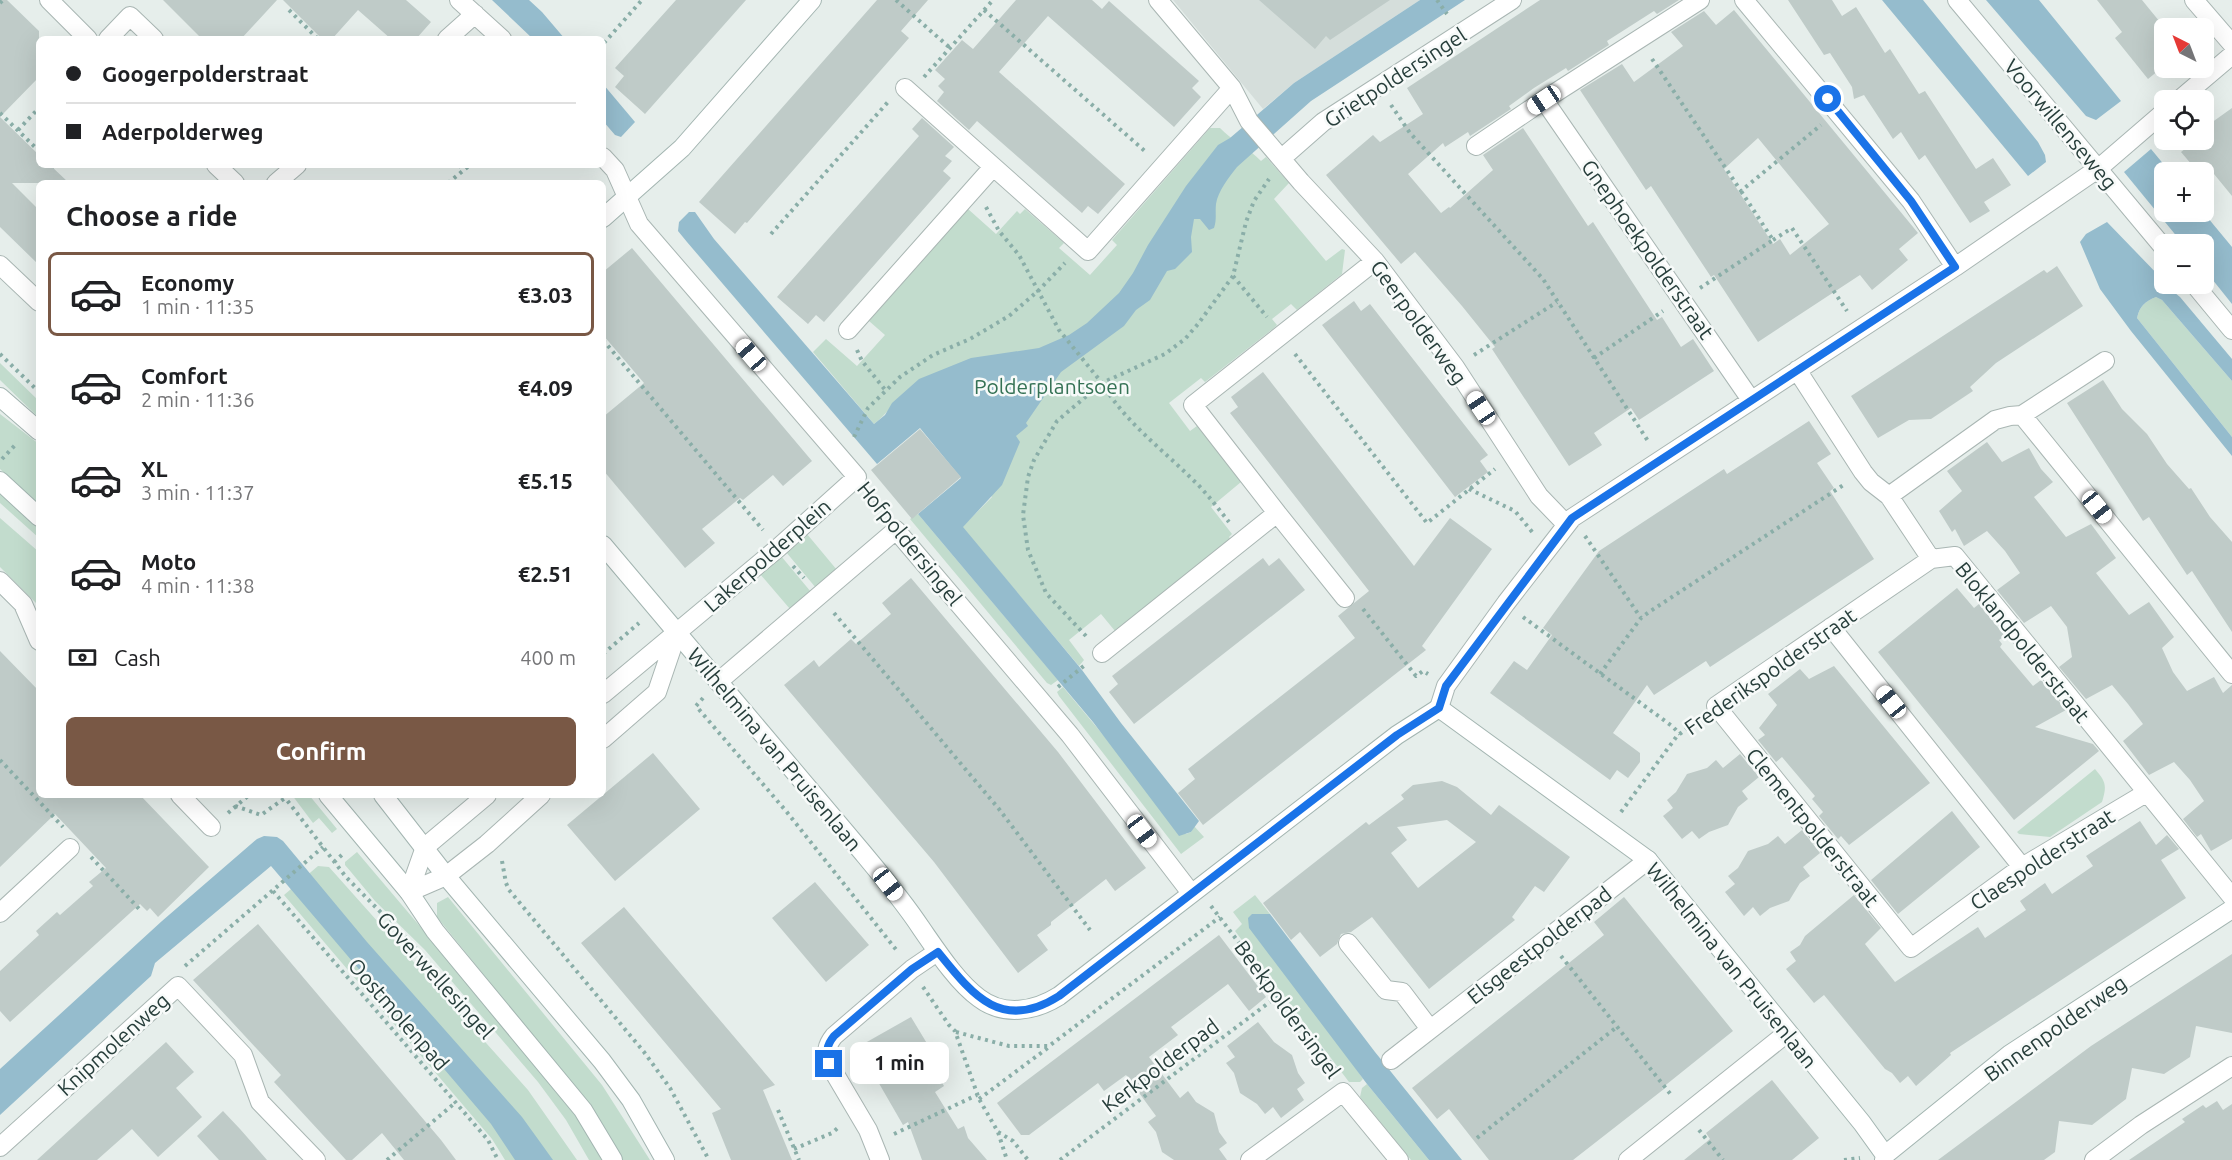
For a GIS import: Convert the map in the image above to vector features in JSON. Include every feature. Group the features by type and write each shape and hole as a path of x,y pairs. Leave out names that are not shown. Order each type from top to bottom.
{"street":[{"path":"49,0 85,36"},
{"path":"459,0 499,36"},
{"path":"606,215 682,148 812,0"},
{"path":"907,91 1088,251 1232,88 1158,0"},
{"name":"Grietpoldersingel","path":"1282,158 1323,122 1512,0"},
{"path":"1476,146 1700,0"},
{"path":"1744,0 1911,201 1955,267"},
{"name":"Voorwillenseweg","path":"1957,0 2154,236"},
{"path":"2194,0 2232,44"},
{"path":"450,36 475,14"},
{"path":"111,36 130,16 151,36"},
{"path":"2191,90 2232,55"},
{"name":"Geerpolderweg","path":"1232,88 1249,120 1301,182 1376,261 1455,367 1544,503 1569,521"},
{"name":"Gnephoekpolderstraat","path":"1544,100 1751,400"},
{"path":"1439,708 1446,686 1569,521 1955,267 2099,168 2154,121"},
{"name":"Hofpoldersingel","path":"606,160 615,170 626,198 643,230 857,477"},
{"path":"848,330 993,167"},
{"path":"219,168 232,180"},
{"path":"280,180 294,168"},
{"path":"1346,598 1193,405 1376,261"},
{"path":"0,265 36,299"},
{"path":"2202,294 2232,330"},
{"path":"1889,496 1995,420 2022,415 2105,361"},
{"name":"Bloklandpolderstraat","path":"1797,370 1863,472 1871,482 1889,496 1930,559 1955,556 2146,794 2232,897"},
{"path":"0,397 36,428"},
{"path":"2022,415 2232,675"},
{"name":"Lakerpolderplein","path":"606,692 778,548 857,477"},
{"path":"0,481 36,515"},
{"path":"1102,653 1277,513"},
{"path":"718,682 896,530"},
{"name":"Hofpoldersingel","path":"896,530 1063,727 1191,893"},
{"name":"Wilhelmina van Pruisenlaan","path":"606,549 864,854 938,952 980,999 1005,1010 1033,1009 1047,1004 1397,735 1439,708 1648,860 1862,1123 1884,1158"},
{"name":"Frederikspolderstraat","path":"1716,706 1930,559"},
{"path":"0,581 23,604 36,634"},
{"path":"1831,627 2022,867"},
{"path":"606,736 657,692 677,633"},
{"name":"Clementpolderstraat","path":"1716,706 1911,948"},
{"name":"Claespolderstraat","path":"1911,948 2022,867 2146,794"},
{"path":"183,798 211,826"},
{"name":"Goverwellesingel","path":"331,798 409,892 435,931 583,1110 613,1160"},
{"path":"385,798 446,876 602,1061 631,1100 665,1160"},
{"path":"409,892 425,848 483,798"},
{"path":"409,892 446,876 487,844 538,798"},
{"path":"0,914 69,848"},
{"name":"Elsgeestpolderpad","path":"1391,1060 1648,860"},
{"name":"Binnenpolderweg","path":"1884,1158 2010,1054 2232,909"},
{"path":"1348,943 1386,990 1401,992 1430,1029"},
{"path":"877,1152 829,1064 826,1053 827,1044 912,969 938,952"},
{"path":"178,986 243,1054 260,1102 315,1160"},
{"name":"Knipmolenweg","path":"0,1147 178,986"},
{"path":"1628,1160 1787,1033"},
{"path":"2094,1160 2141,1125 2232,1066"},
{"path":"1250,1160 1343,1092"},
{"name":"Beekpoldersingel","path":"1343,1092 1399,1160"}],"path":[{"path":"606,41 642,0"},
{"path":"896,0 950,48"},
{"path":"771,234 895,94 907,91 993,0"},
{"path":"1437,0 1449,18"},
{"path":"289,10 315,36"},
{"path":"984,10 1162,166"},
{"path":"1638,40 1694,119 1773,240"},
{"path":"1379,86 1410,133 1543,279 1660,459"},
{"path":"18,130 36,111"},
{"path":"1741,191 1837,111"},
{"path":"0,113 36,148"},
{"path":"1102,653 1046,594 1028,550 1023,515 1028,477 1034,460 1057,421 1102,383 1165,354 1185,339 1233,276 1246,222 1254,201 1277,170 1282,158"},
{"path":"452,180 466,168"},
{"path":"975,187 999,231 1019,255 1059,330 1125,413 1149,439 1192,478 1244,540"},
{"path":"1594,358 1792,228 1860,330"},
{"path":"851,442 868,408 915,365 989,329 1038,291 1070,258 1088,251"},
{"path":"1233,276 1427,523 1513,456"},
{"path":"1455,367 1557,302"},
{"path":"848,330 862,361 886,391"},
{"path":"606,344 778,548"},
{"path":"0,354 36,390"},
{"path":"1600,674 1641,618 1863,472"},
{"name":"Hofpoldersingel","path":"857,477 896,530"},
{"path":"1469,489 1515,511"},
{"path":"1569,521 1641,618"},
{"path":"1346,598 1356,601 1416,676 1423,671 1446,686"},
{"path":"1506,603 1680,734"},
{"path":"606,651 656,608"},
{"path":"847,628 999,809 1090,930"},
{"path":"1055,690 1084,666"},
{"path":"718,682 696,706 786,811 912,969 949,1026 955,1031 978,1097 998,1132 1007,1160"},
{"name":"Frederikspolderstraat","path":"1608,831 1680,734 1716,706"},
{"path":"235,806 261,815 283,798"},
{"name":"Goverwellesingel","path":"285,798 346,877 417,950"},
{"path":"487,844 504,862 509,890 644,1052 670,1088 710,1160"},
{"name":"Knipmolenweg","path":"178,986 186,964 323,847"},
{"name":"Oostmolenpad","path":"273,891 488,1140 498,1160"},
{"name":"Beekpoldersingel","path":"1191,893 1206,899 1342,1078 1343,1092"},
{"path":"1547,939 1723,1160"},
{"name":"Kerkpolderpad","path":"1060,1160 1279,995"},
{"path":"1478,1138 1618,1026"},
{"path":"877,1152 931,1117 978,1097 1049,1046"},
{"path":"387,1160 455,1102"},
{"path":"778,1110 799,1160"},
{"path":"794,1149 832,1133 856,1112"},
{"path":"998,1132 1013,1141 1028,1160"}],"shaded area":[{"path":"1173,0 1420,0 1294,83 1263,109"}],"green space":[{"name":"Polderplantsoen","path":"1210,128 1220,128 1261,161 1266,157 1289,183 1274,199 1326,261 1342,249 1345,250 1342,274 1297,310 1291,304 1272,319 1277,325 1274,328 1205,382 1201,378 1169,403 1190,431 1197,426 1241,482 1211,507 1232,534 1229,537 1231,540 1115,631 1101,614 1069,640 1084,660 1079,666 962,527 992,497 903,394 874,424 813,352 826,339 857,366 885,335 869,321 968,209 996,234 1017,211 1020,214 1025,209 1064,243 1059,248 1090,275 1117,245 1112,240"},
{"path":"2156,297 2162,300 2232,381 2232,437 2137,318 2143,305"},
{"path":"0,363 36,398 36,415 0,380"},
{"path":"0,414 36,442 36,503 0,469"},
{"path":"0,493 36,524 36,535 0,503"},
{"path":"918,514 1058,680 1051,685 1047,683 910,519"},
{"path":"0,518 36,549 36,603 0,567"},
{"path":"807,534 837,570 816,588 786,552"},
{"path":"781,556 811,592 790,609 760,574"},
{"path":"1063,687 1186,834 1191,832 1194,826 1204,837 1181,854 1059,696 1057,692"},
{"path":"2095,769 2105,784 2102,802 2050,837 2017,832"},
{"path":"294,798 311,798 337,829 332,833 319,818 313,823"},
{"path":"357,852 507,1029 579,1120 602,1160 589,1160 566,1120 538,1082 425,950 375,901 345,865 345,862"},
{"path":"318,866 329,867 528,1090 577,1160 505,1160 492,1139 284,895"},
{"path":"1255,895 1270,914 1252,914 1363,1079 1360,1082 1349,1082 1235,931 1242,924 1233,912"},
{"path":"448,897 602,1085 650,1160 622,1160 593,1110 437,917 437,903"},
{"path":"1367,1084 1429,1160 1411,1160 1360,1097 1362,1088"}],"water":[{"path":"492,0 529,0 562,36 530,36"},
{"path":"1420,0 1465,0 1311,101 1237,167 1219,194 1214,228 1209,230 1200,219 1194,219 1191,237 1192,252 1175,269 1167,271 1150,300 1136,310 1124,326 1061,372 1026,423 1028,426 1016,436 1020,442 1002,485 963,527 1082,670 1199,821 1191,832 1179,836 1093,722 918,514 961,478 920,428 877,464 678,231 679,222 689,212 695,212 714,239 874,424 885,415 892,403 919,379 971,358 1039,348 1069,335 1087,323 1119,293 1186,186 1218,145 1230,138 1294,83"},
{"path":"1882,0 1923,0 2038,142 2046,162 2028,176"},
{"path":"1986,0 2039,0 2121,101 2096,120 2086,116"},
{"path":"606,88 635,122 621,137 615,135 606,124"},
{"path":"2151,149 2162,162 2154,162 2154,209 2124,172"},
{"path":"2107,222 2154,271 2154,294 2176,294 2180,297 2232,359 2232,381 2162,300 2156,297 2143,305 2140,310 2137,318 2232,437 2232,456 2100,289 2080,242 2086,234"},
{"path":"2165,222 2211,222 2232,247 2232,304 2214,282 2214,234 2175,234"},
{"path":"264,836 277,837 283,841 367,942 522,1117 553,1160 515,1160 491,1124 271,866 155,963 151,976 0,1115 0,1069 162,921 257,839"},
{"path":"1252,914 1270,914 1375,1052 1462,1160 1429,1160 1367,1084 1249,928 1248,918"}],"building":[{"path":"0,0 7,0 39,31 39,36 36,36 36,80 0,117"},
{"path":"163,0 277,0 244,36 199,36"},
{"path":"283,0 406,0 431,22 419,36 388,36 358,10 335,36 319,36"},
{"path":"676,0 746,0 645,114 615,87 624,76 615,68"},
{"path":"877,0 928,0 901,31 909,38 735,234 699,202"},
{"path":"1016,0 1092,0 1102,9 1109,1 1199,81 1192,88 1201,97 1174,127 1048,16 999,72 1125,184 1098,214 1088,206 1082,213 977,121 969,130 937,101 944,92 938,86 945,79 935,70 962,40 973,49"},
{"path":"1259,0 1390,0 1330,40 1326,36 1315,49"},
{"path":"1540,0 1679,0 1657,14 1654,11 1607,41 1609,45 1568,71 1566,68 1534,88 1509,106 1511,109 1470,136 1468,132 1445,147 1443,143 1408,174 1441,213 1450,208 1493,170 1483,155 1523,128 1588,226 1593,222 1657,320 1662,317 1681,347 1693,339 1714,371 1639,420 1631,408 1594,433 1602,445 1569,466 1492,349 1495,347 1462,306 1415,252 1401,264 1326,175 1373,135 1380,142 1423,114 1407,88"},
{"path":"1788,0 1832,0 1842,16 1856,7 1885,53 1890,49 1919,94 1925,91 1976,169 1993,158 2011,185 1984,202 1990,211 1970,223 1925,155 1919,160 1901,132 1893,139 1864,95 1854,99 1852,87 1830,53 1824,55"},
{"path":"2097,0 2142,0 2157,18 2154,18 2154,74 2148,79 2115,38 2122,32"},
{"path":"1734,10 1918,233 1899,249 1908,260 1872,290 1860,275 1758,342 1714,275 1711,277 1651,186 1646,190 1580,90 1622,64 1634,82 1683,46 1671,32 1704,11 1716,25","holes":["1758,138 1829,224 1790,255 1780,239 1773,244 1724,169"]},
{"path":"2232,108 2232,196 2214,174 2214,162 2190,162 2181,152 2184,150 2214,150 2214,121"},
{"path":"0,117 36,152 36,168 53,168 66,180 12,183 36,207 36,262 0,227"},
{"path":"922,118 954,147 945,156 952,161 943,171 951,178 824,322 816,315 808,324 777,297 919,136 912,129"},
{"path":"632,248 812,461 783,486 773,475 702,529 715,543 685,568 606,474 606,415 644,383 606,339 606,270"},
{"path":"2057,266 2083,306 1996,363 1970,387 1973,391 1931,419 1909,420 1878,438 1851,396 2044,270 2047,273"},
{"path":"1354,301 1361,311 1370,304 1488,455 1480,461 1488,472 1455,497 1322,325"},
{"path":"1263,372 1414,566 1450,518 1492,549 1422,646 1426,650 1203,825 1178,793 1195,779 1188,769 1355,638 1338,616 1369,591 1230,413 1238,407 1231,397"},
{"path":"2103,380 2122,409 2147,434 2167,464 2189,489 2191,488 2210,517 2232,542 2232,632 2192,571 2187,575 2149,517 2143,521 2067,403"},
{"path":"1809,421 1831,454 1817,463 1834,488 1830,491 1874,559 1710,667 1706,661 1654,695 1647,685 1613,733 1640,753 1640,762 1628,778 1617,770 1610,780 1490,693 1514,661 1527,670 1552,635 1543,628 1599,551 1724,469 1727,474"},
{"path":"920,429 961,477 912,519 871,470"},
{"path":"1987,442 2002,462 2029,448 2041,469 2053,482 2034,497 2066,537 2091,524 2116,558 2096,573 2129,615 2149,602 2174,637 2162,648 2173,672 2187,691 2214,677 2223,693 2232,685 2232,839 2211,851 2201,834 2197,837 2183,819 2204,801 2190,780 2174,762 2149,775 2123,741 2143,724 2128,704 2112,685 2086,699 2059,667 2072,657 2067,627 2051,606 2024,623 1997,590 2020,573 2005,551 1987,531 1964,546 1955,529 1952,532 1939,511 1962,491 1947,471"},
{"path":"1263,558 1269,566 1279,558 1305,590 1134,724 1109,692 1118,684 1112,676"},
{"path":"911,578 1058,752 1146,868 1115,891 1106,879 1051,922 1051,925 1037,935 1048,950 1018,973 934,862 784,685 814,660 819,667 851,639 856,644 891,614 882,603"},
{"path":"1957,588 1974,608 1979,604 2005,636 1999,640 2002,644 2000,647 2033,686 2041,680 2066,710 2035,727 2093,744 2099,751 2014,820 1878,652"},
{"path":"0,651 36,688 36,798 143,798 209,867 158,917 150,908 147,911 140,904 10,1022 0,1011 0,971 39,935 36,931 57,912 60,915 93,886 89,882 106,868 55,814 0,867"},
{"path":"1834,666 1930,783 1849,845 1841,836 1838,839 1819,816 1823,812 1812,799 1815,796 1782,757 1776,762 1758,740 1765,735 1759,728 1777,705 1768,694 1800,669 1809,679"},
{"path":"653,753 700,809 615,881 567,825 599,798 606,798 606,792"},
{"path":"1740,754 1759,777 1742,791 1748,799 1738,807 1728,825 1709,832 1699,839 1692,831 1682,839 1663,816 1673,808 1667,800 1676,792 1687,774 1707,768 1716,760 1723,768"},
{"path":"1442,781 1457,787 1491,815 1499,805 1570,857 1544,892 1535,886 1512,917 1515,920 1429,989 1372,917 1351,932 1341,934 1337,944 1320,957 1300,932 1291,940 1263,903 1366,822 1369,825 1404,799 1401,795 1413,785","holes":["1447,820 1476,842 1418,888 1391,853 1407,840 1397,827"]},
{"path":"1952,811 1980,847 1898,914 1871,880"},
{"path":"2140,821 2156,845 2167,835 2179,849 2161,860 2186,898 1950,1053 1951,1055 1916,1086 1908,1076 1900,1083 1892,1073 1885,1069 1824,995 1814,1003 1786,969 1796,961 1790,952 1800,945 1805,936 1854,895 1881,928 1865,944 1895,982 1978,927 1985,938 2026,910 2020,901 2045,883 2052,894 2093,866 2086,856"},
{"path":"1802,830 1820,853 1803,867 1810,876 1800,883 1789,901 1770,908 1760,916 1753,907 1744,916 1725,892 1735,884 1728,876 1738,868 1748,851 1768,844 1778,836 1785,844"},
{"path":"815,882 869,945 826,982 772,918"},
{"path":"1624,897 1733,1031 1662,1088 1664,1089 1573,1160 1489,1160 1449,1109 1437,1119 1412,1088 1604,935 1594,922"},
{"path":"624,907 775,1085 763,1090 792,1160 731,1160 712,1113 721,1109 581,943"},
{"path":"258,924 456,1160 404,1160 382,1133 352,1160 346,1160 274,1082 281,1075 193,980"},
{"path":"1219,935 1266,997 1249,1011 1228,984 1171,1027 1178,1035 1149,1057 1180,1098 1188,1091 1196,1102 1214,1113 1219,1132 1227,1143 1219,1149 1227,1160 1174,1160 1162,1152 1156,1132 1148,1122 1156,1116 1126,1075 1104,1091 1098,1083 1029,1135 1021,1135 997,1103"},
{"path":"2232,954 2232,1033 2196,1026 2190,1057 2164,1074 2132,1068 2126,1099 2092,1125 2059,1121 2055,1152 2044,1160 1938,1160 2091,1046"},
{"path":"911,1017 934,1055 938,1075 944,1086 935,1092 958,1129 964,1126 968,1138 987,1160 922,1160 908,1122 903,1125 858,1047"},
{"path":"1258,1022 1274,1042 1292,1055 1298,1073 1305,1083 1297,1089 1304,1100 1281,1118 1273,1107 1265,1114 1257,1104 1240,1093 1234,1073 1226,1063 1235,1057 1227,1046"},
{"path":"166,1042 194,1072 176,1088 202,1117 158,1157 132,1129 97,1160 37,1160"},
{"path":"1772,1080 1819,1138 1792,1160 1684,1160 1710,1139 1706,1133"},
{"path":"2217,1101 2223,1110 2232,1104 2232,1160 2129,1160 2185,1122 2182,1119 2203,1105 2206,1108"},
{"path":"223,1111 267,1160 219,1160 197,1136"}],"route":[{"path":"829,1064 826,1053 827,1044 834,1036 912,969 938,952 980,999 1005,1010 1033,1009 1059,996 1397,735 1439,708 1446,686 1506,603 1572,518 1955,267 1911,201 1828,99"}]}
